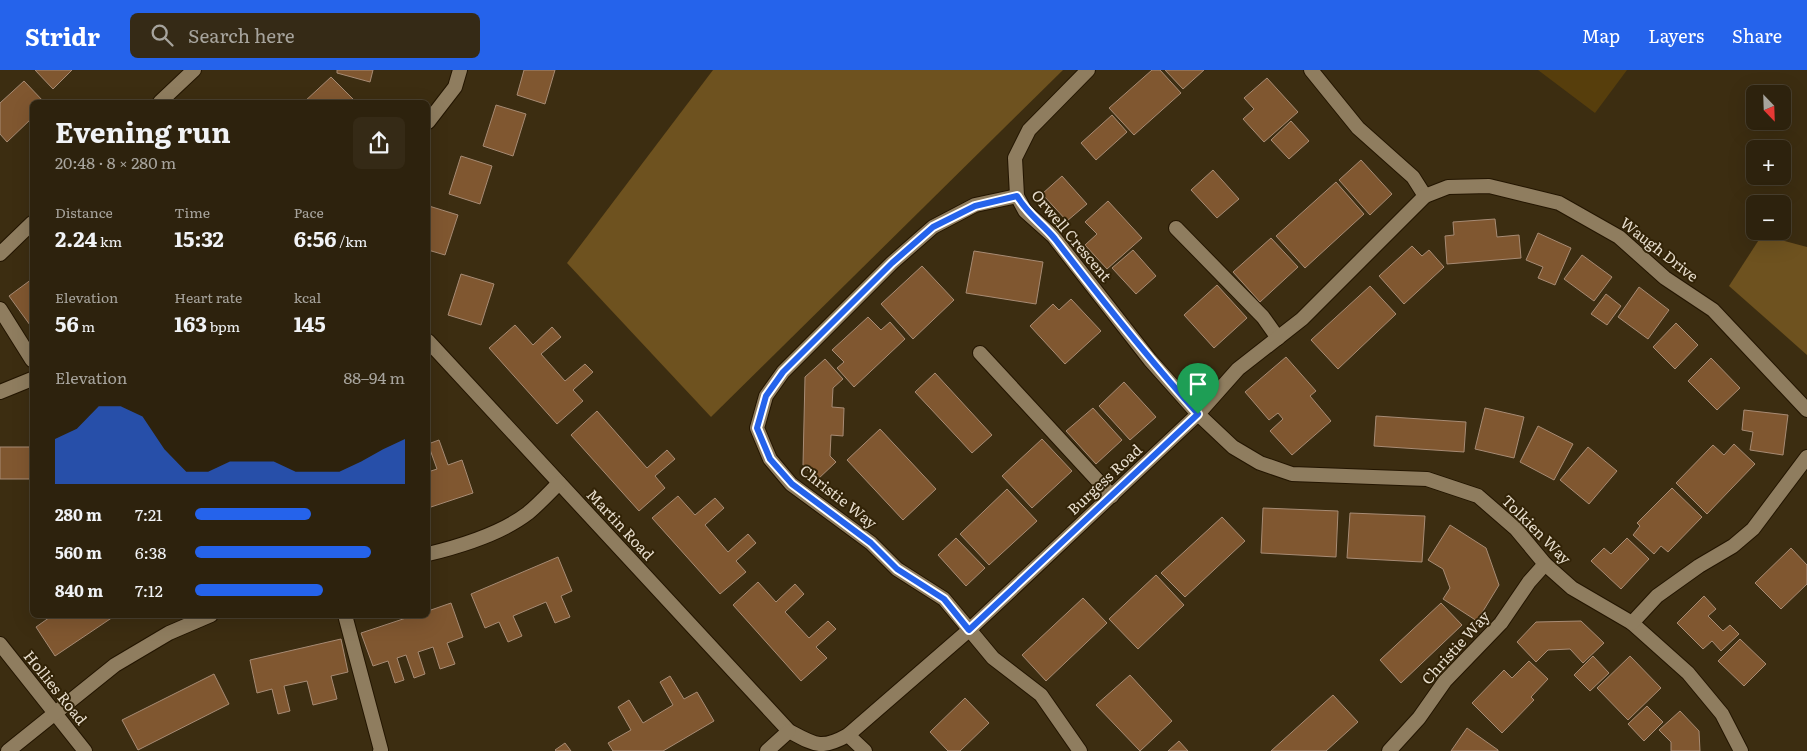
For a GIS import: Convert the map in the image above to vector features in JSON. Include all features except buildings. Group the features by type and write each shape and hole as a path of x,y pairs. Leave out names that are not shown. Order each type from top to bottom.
{"street":[{"path":"162,100 194,70"},
{"path":"430,119 455,87 460,70"},
{"name":"Orwell Crescent","path":"1088,70 1028,130 1015,158 1017,196 1025,211 1053,236 1150,360 1198,414"},
{"path":"1311,70 1358,128 1413,177 1425,196"},
{"name":"Waugh Drive","path":"1425,196 1448,186 1489,186 1559,203 1619,237 1665,278 1713,310 1807,410"},
{"name":"Christie Way","path":"1017,196 975,206 933,227 892,263 783,372 766,396 757,428 770,459 792,484 871,543 897,569 944,599 993,658 1040,695 1080,751"},
{"name":"Burgess Road","path":"789,731 813,743 831,745 848,735 969,630 1198,414 1238,370 1302,319 1425,196"},
{"path":"0,254 30,225"},
{"path":"1176,228 1263,317 1278,338"},
{"path":"0,309 30,357"},
{"name":"Martin Road","path":"430,343 789,731"},
{"path":"980,353 1112,496"},
{"path":"0,392 30,380"},
{"name":"Tolkien Way","path":"1198,414 1233,447 1260,463 1292,474 1427,479 1478,496 1516,529 1545,564 1572,588 1632,623 1688,673 1722,714 1741,751"},
{"path":"1632,623 1657,596 1698,566 1733,546 1753,529 1807,457"},
{"path":"430,553 492,533 527,514 559,483"},
{"name":"Christie Way","path":"1389,751 1419,718 1445,681 1501,623 1529,582 1545,564"},
{"path":"8,751 53,713 115,666 169,633 204,618"},
{"path":"346,618 380,751"},
{"name":"Hollies Road","path":"0,644 85,751"},
{"path":"767,751 789,731"},
{"path":"848,735 865,751"}],"shaded area":[{"path":"713,70 1063,70 711,417 567,263"},
{"path":"1538,70 1627,70 1595,113"},
{"path":"1759,240 1781,240 1807,247 1807,355 1729,286"}],"route":[{"path":"1017,196 1025,211 1053,236 1150,360 1198,414 969,630 944,599 897,569 871,543 792,484 770,459 757,428 766,396 783,372 892,263 933,227 975,206 1017,196"}]}
